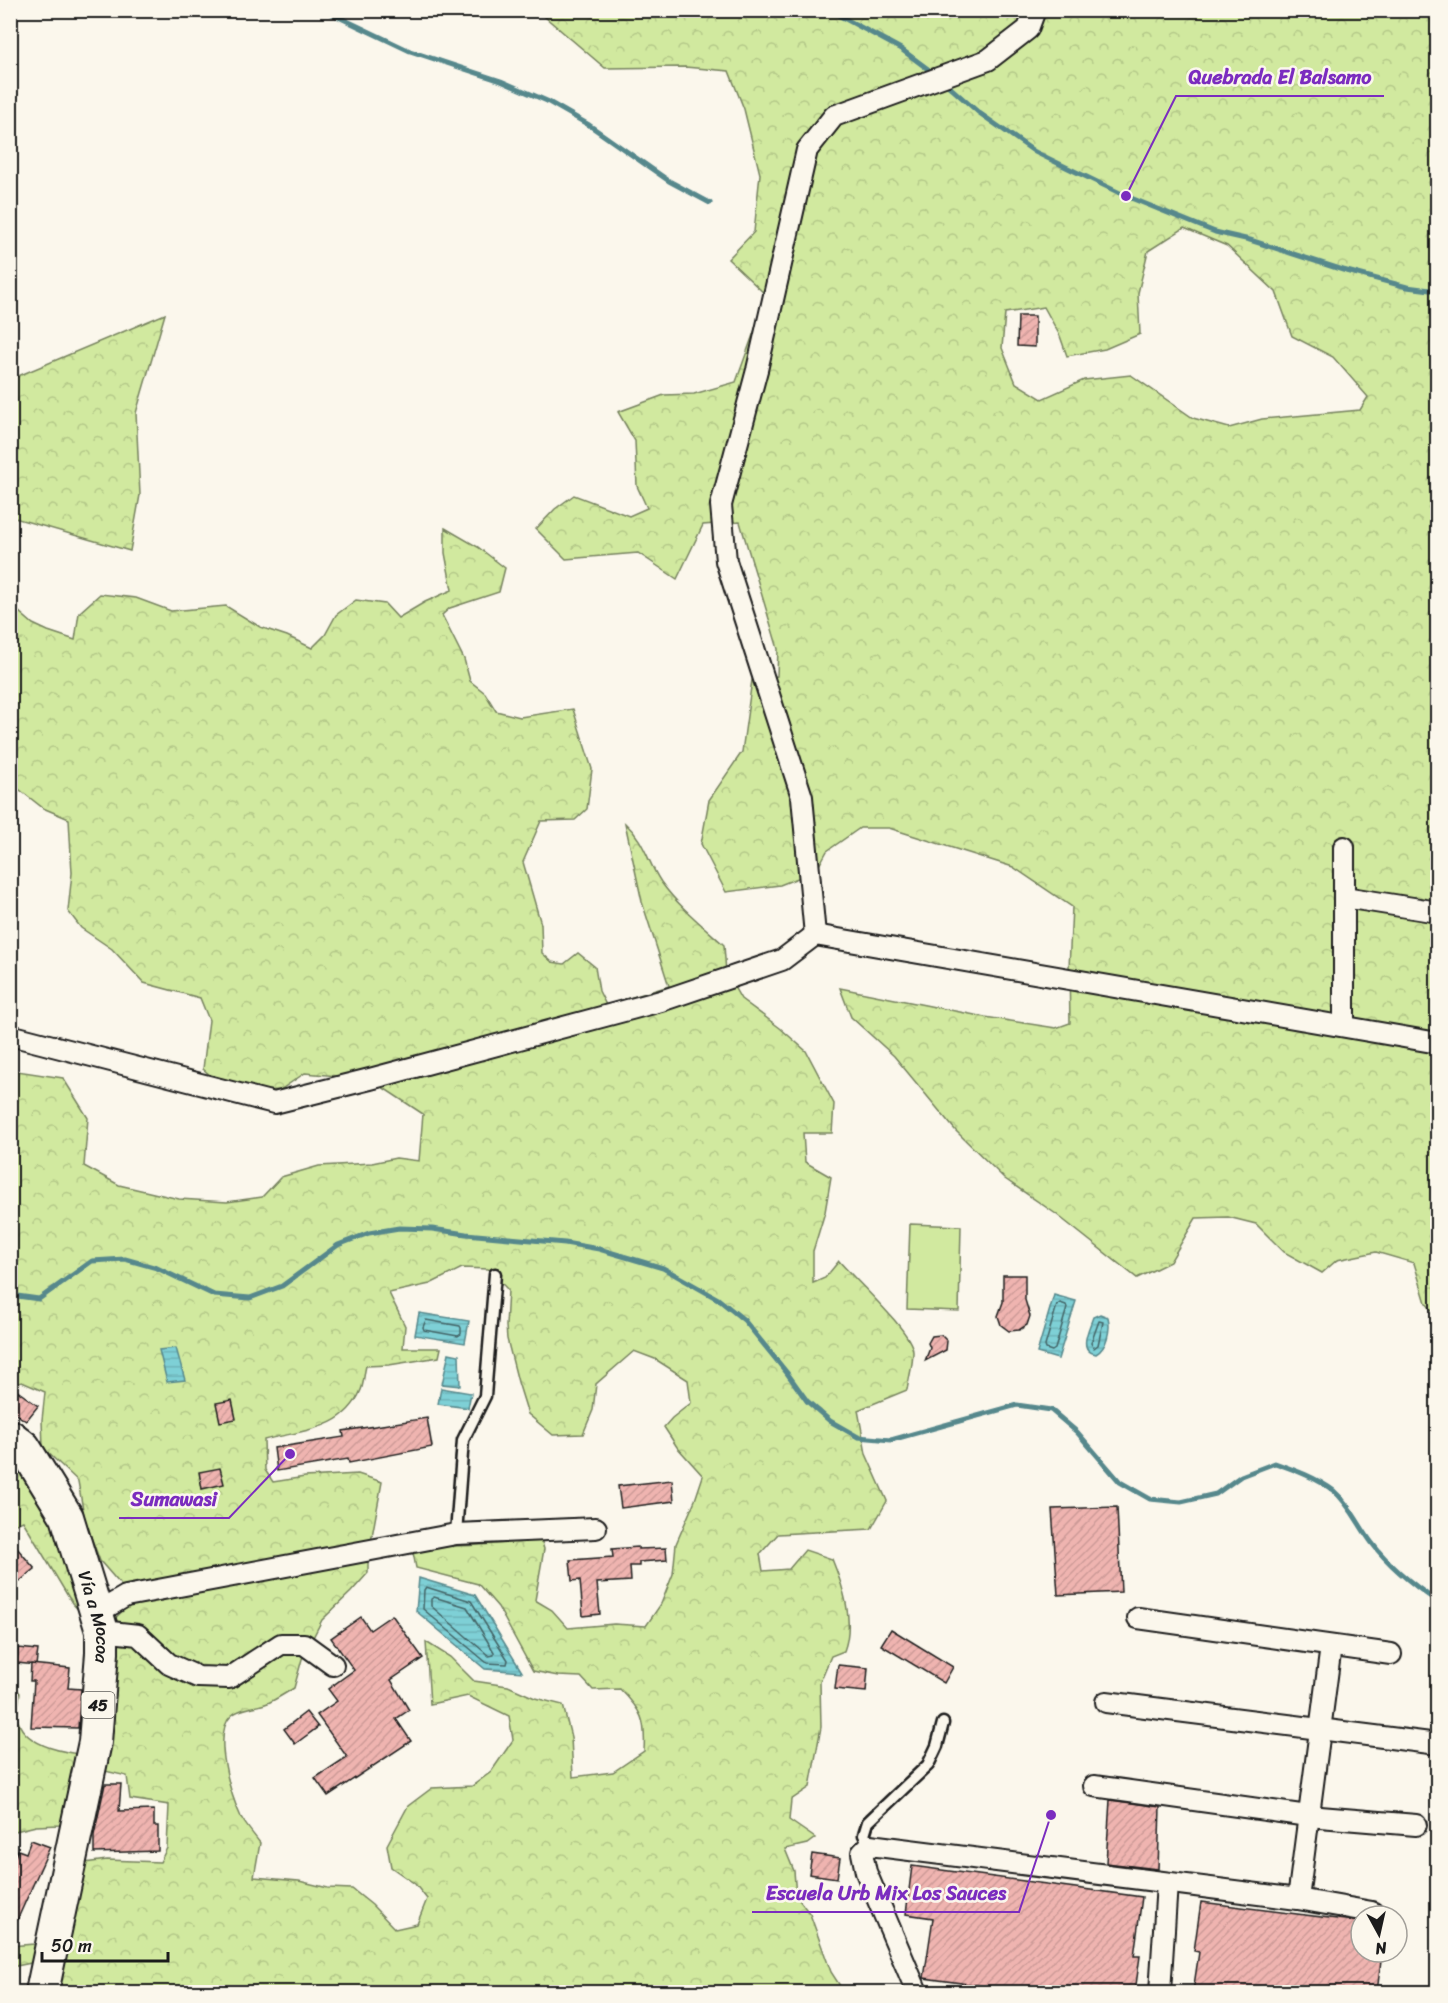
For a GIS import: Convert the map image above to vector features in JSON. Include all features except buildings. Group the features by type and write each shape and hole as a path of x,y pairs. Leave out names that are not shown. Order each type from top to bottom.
{"main road":[{"name":"Vía a Mocoa","path":"10,1436 24,1447 67,1517 100,1622 102,1653 95,1742 42,1992"}],"street":[{"path":"816,935 802,797 726,561 721,505 757,370 807,150 834,116 988,60 1028,29 1035,10"},
{"path":"1344,847 1344,1026"},
{"path":"1344,897 1437,912"},
{"path":"10,1035 274,1103 661,1000 782,960 816,935 1437,1043"},
{"path":"333,1665 304,1644 281,1644 229,1678 198,1677 169,1664 138,1635 100,1622 126,1596 456,1534 596,1528"},
{"path":"1138,1618 1391,1654"},
{"path":"1298,1899 1331,1646"},
{"path":"1106,1702 1437,1744"},
{"path":"1094,1786 1308,1815 1416,1825"},
{"path":"917,1992 866,1872 862,1853 870,1845 1298,1899 1349,1908"},
{"path":"1160,1992 1167,1883"}],"lane":[{"path":"456,1534 463,1440 485,1396 495,1274"},
{"path":"870,1845 864,1835 868,1822 928,1766 937,1746 943,1723"}],"green space":[{"path":"538,11 1437,11 1437,1317 1426,1303 1414,1263 1376,1252 1337,1260 1322,1273 1284,1252 1256,1224 1228,1217 1196,1218 1170,1262 1137,1278 1056,1214 1005,1179 956,1131 894,1056 851,1017 840,988 985,1017 1056,1028 1070,1023 1069,968 1072,907 1013,867 889,828 860,828 827,851 816,871 780,885 726,892 701,844 709,800 742,752 752,680 777,676 778,649 740,522 703,525 677,579 638,553 566,559 536,529 555,509 574,495 629,516 647,508 637,486 635,441 618,412 664,395 694,394 736,382 767,296 728,259 754,232 760,174 744,109 729,71 685,67 605,68","holes":["1184,228 1227,246 1276,292 1292,336 1333,357 1368,397 1360,410 1262,419 1229,428 1193,418 1131,375 1084,380 1042,399 1016,383 1002,348 1005,313 1044,307 1060,336 1067,356 1105,349 1140,334 1138,293 1148,251"]},
{"path":"165,314 136,413 140,495 130,551 11,517 11,379"},
{"path":"445,528 478,547 505,568 499,592 450,608 442,615 464,659 470,681 485,693 496,711 520,717 573,709 592,769 587,809 575,820 541,821 523,862 541,924 542,953 552,962 564,964 578,953 595,967 599,991 606,1005 669,986 642,902 625,823 637,837 656,874 668,891 724,945 726,973 741,999 806,1051 834,1104 832,1133 803,1133 805,1162 831,1177 825,1212 813,1251 813,1283 825,1278 839,1261 894,1319 904,1332 913,1352 907,1390 858,1410 866,1454 887,1501 871,1529 778,1534 760,1554 763,1571 789,1569 805,1550 832,1559 846,1604 848,1628 844,1651 831,1656 820,1682 821,1727 810,1787 791,1800 789,1820 815,1838 807,1844 785,1849 794,1871 796,1896 810,1914 831,1972 844,1992 46,1992 61,1957 11,1967 11,1946 34,1944 62,1931 77,1864 107,1860 160,1862 167,1848 169,1805 130,1799 127,1776 101,1770 70,1802 60,1825 36,1826 11,1832 10,1682 20,1693 18,1721 23,1731 31,1738 53,1749 100,1757 113,1620 130,1604 120,1584 100,1561 85,1521 78,1481 43,1448 42,1420 45,1392 22,1382 11,1385 11,1070 63,1078 88,1118 84,1166 119,1185 179,1199 227,1202 262,1197 281,1177 319,1166 372,1163 396,1158 419,1161 423,1114 370,1079 305,1073 280,1090 243,1091 218,1082 203,1069 209,1020 200,998 144,983 112,949 81,928 68,911 72,873 69,819 43,808 11,783 11,605 33,624 75,640 79,613 100,594 136,598 171,611 226,606 260,627 312,648 325,635 336,615 356,600 385,604 398,618 452,590 445,553","holes":["462,1268 488,1269 508,1290 507,1339 528,1414 553,1435 583,1434 593,1410 596,1384 634,1351 655,1359 688,1380 691,1403 664,1427 677,1447 703,1476 676,1544 673,1574 661,1604 646,1626 614,1624 568,1628 552,1610 535,1600 544,1549 541,1539 412,1547 416,1568 478,1584 498,1607 533,1671 558,1676 581,1677 593,1690 620,1689 638,1710 641,1717 644,1751 613,1772 573,1777 571,1737 563,1705 535,1698 508,1686 474,1681 450,1657 426,1642 430,1704 468,1696 509,1716 513,1740 491,1772 472,1786 432,1788 408,1806 387,1845 391,1867 415,1884 427,1899 417,1924 395,1929 372,1905 352,1889 328,1888 299,1881 254,1877 260,1843 241,1817 228,1781 223,1736 231,1716 244,1709 266,1704 294,1688 302,1659 322,1620 368,1573 368,1558 382,1482 358,1474 305,1477 273,1482 265,1470 264,1440 320,1427 344,1414 354,1404 361,1390 366,1366 389,1365 439,1357 441,1348 403,1348 405,1326 389,1293 430,1284"]},
{"path":"910,1224 961,1226 959,1311 907,1309"},
{"path":"10,1455 27,1479 70,1558 87,1619 72,1603 23,1521 11,1526"}],"water":[{"path":"1054,1295 1076,1301 1058,1359 1037,1353"},
{"path":"419,1313 469,1321 465,1343 415,1335"},
{"path":"1100,1314 1108,1317 1108,1332 1103,1347 1096,1354 1087,1349 1086,1339 1093,1317"},
{"path":"176,1348 185,1380 167,1382 159,1350"},
{"path":"449,1353 459,1355 460,1386 442,1384"},
{"path":"441,1388 471,1393 468,1408 438,1404"},
{"path":"419,1578 475,1595 522,1672 485,1669 416,1611"}],"waterway":[{"path":"324,10 410,51 501,81 547,101 589,125 669,181 710,203"},
{"path":"829,10 901,49 936,75"},
{"path":"943,81 978,112 1035,152 1126,196 1215,232 1250,240 1343,270 1407,287 1438,291"},
{"path":"10,1295 39,1299 92,1261 125,1259 157,1268 214,1295 250,1298 282,1286 338,1245 369,1233 399,1228 432,1229 565,1243 599,1249 663,1268 718,1299 744,1320 807,1401 830,1421 858,1437 891,1440 1017,1405 1051,1410 1077,1432 1120,1482 1150,1499 1181,1502 1216,1494 1241,1476 1275,1463 1313,1478 1334,1491 1386,1560 1438,1602"}],"place":[{"name":"Quebrada El Balsamo","path":"1126,196"},
{"name":"Sumawasi","path":"290,1454"},
{"name":"Escuela Urb Mix Los Sauces","path":"1051,1815"}]}
